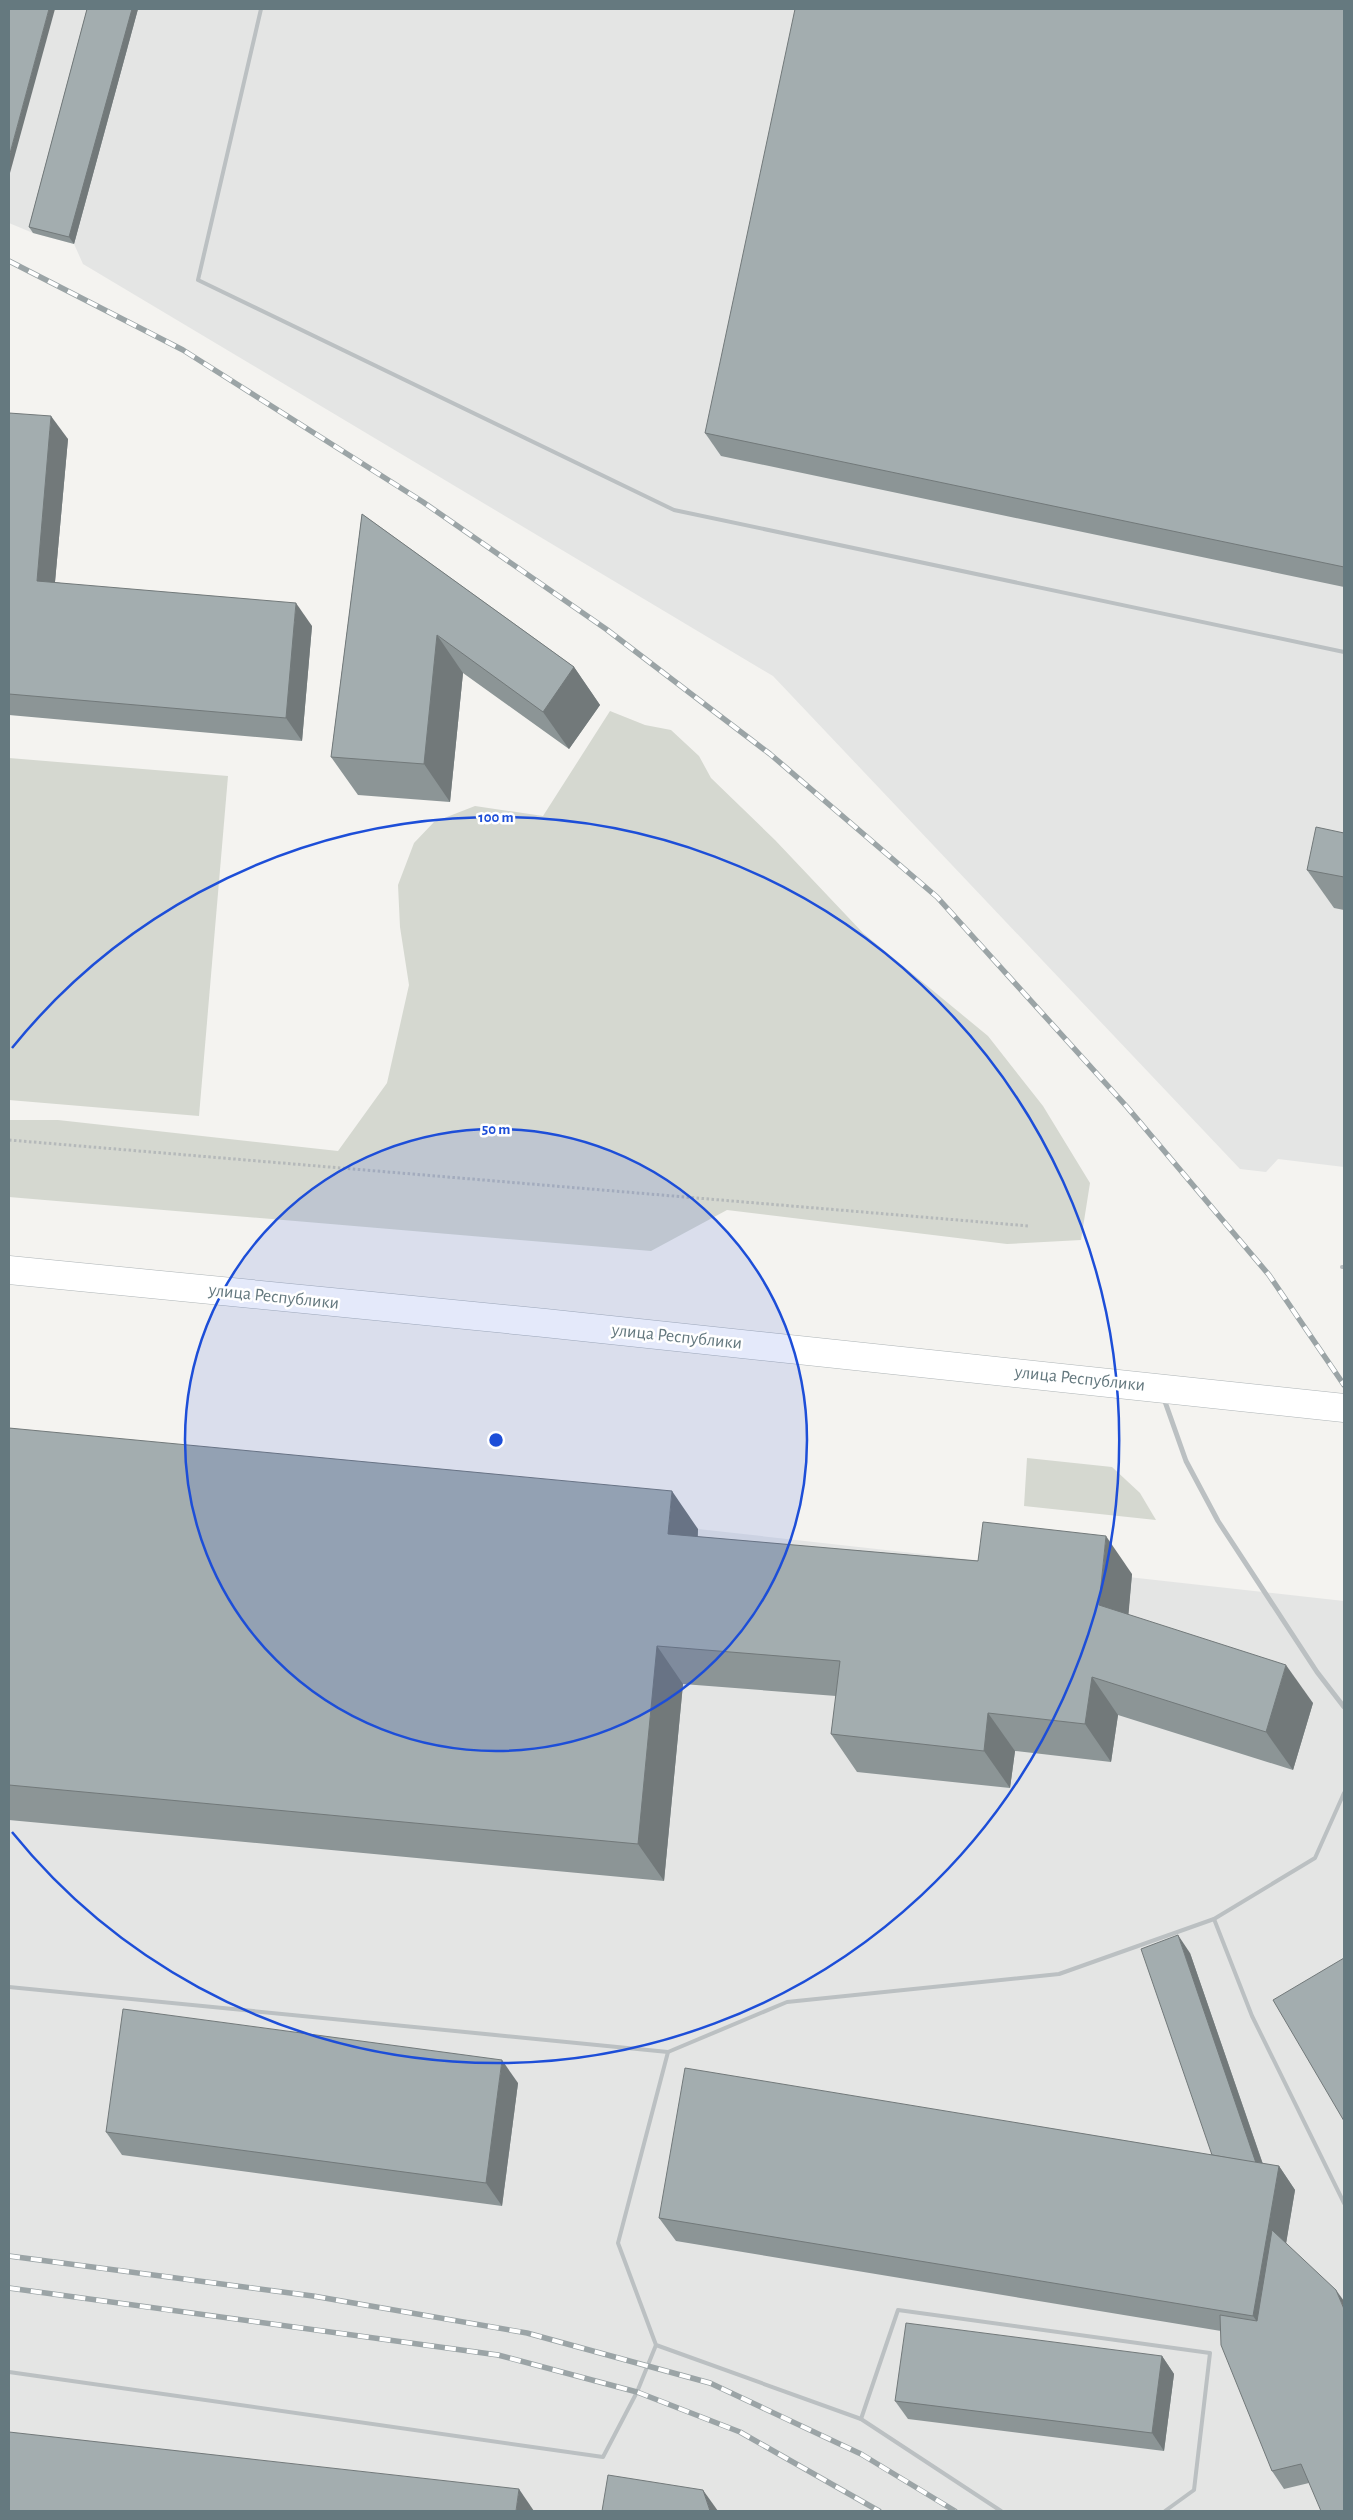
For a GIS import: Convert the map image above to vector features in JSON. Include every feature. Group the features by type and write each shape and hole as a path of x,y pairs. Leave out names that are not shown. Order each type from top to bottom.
{"main road":[{"name":"улица Республики","path":"9,1270 1159,1386 1344,1408"}],"street":[{"path":"1159,1386 1186,1461 1218,1521 1317,1672 1344,1707"}],"lane":[{"path":"261,9 198,280 674,510 1344,652"},
{"path":"9,1987 668,2052 788,2002 1059,1974 1214,1919 1315,1858 1344,1793"},
{"path":"1214,1919 1252,2016 1344,2203"},
{"path":"9,2372 604,2457 637,2392 656,2345 618,2243 668,2052"},
{"path":"861,2419 898,2310 1210,2353 1194,2490 1165,2511"},
{"path":"656,2345 861,2419 1002,2511"}],"path":[{"path":"9,1140 1029,1226"}],"shaded area":[{"path":"9,9 1344,9 1344,1167 1278,1159 1266,1172 1240,1169 773,676 83,264 74,244 33,233 9,223"},
{"path":"610,711 645,725 671,730 699,756 711,778 775,840 863,933 988,1036 1043,1106 1090,1183 1081,1240 1007,1244 727,1210 651,1251 9,1197 9,1120 58,1120 338,1151 387,1083 409,985 400,927 398,885 414,843 434,822 475,806 543,816"},
{"path":"9,758 228,776 199,1116 9,1100"},
{"path":"1027,1458 1112,1467 1140,1493 1156,1520 1024,1506"},
{"path":"9,1463 698,1529 1344,1601 1344,2511 9,2511"}],"building":[{"path":"9,9 49,9 9,157"},
{"path":"87,9 132,9 69,237 29,227"},
{"path":"795,9 1344,9 1344,567 705,433"},
{"path":"9,413 51,416 37,581 296,603 286,718 9,694"},
{"path":"362,514 574,667 543,712 437,635 424,764 331,757"},
{"path":"1316,827 1344,833 1344,877 1307,870"},
{"path":"9,1428 672,1491 668,1534 978,1561 983,1522 1106,1536 1099,1605 1286,1665 1266,1732 1092,1677 1085,1724 988,1713 984,1751 831,1734 840,1661 657,1646 638,1844 9,1785"},
{"path":"1178,1935 1256,2163 1212,2155 1141,1949"},
{"path":"1344,1958 1344,2121 1273,2000"},
{"path":"123,2009 502,2060 486,2183 106,2132"},
{"path":"685,2068 1279,2166 1253,2316 659,2218"},
{"path":"1272,2230 1336,2290 1344,2309 1344,2511 1321,2511 1301,2464 1272,2471 1221,2345 1220,2315 1257,2321"},
{"path":"906,2323 1162,2356 1152,2433 895,2401"},
{"path":"9,2432 519,2489 516,2511 9,2511"},
{"path":"608,2475 703,2490 710,2511 602,2511"}],"railway":[{"path":"9,261 183,350 423,502 606,629 770,754 937,897 1127,1107 1269,1275 1344,1385"},
{"path":"9,2256 313,2296 527,2333 710,2383 861,2454 955,2511"},
{"path":"9,2288 498,2355 637,2392 740,2432 879,2511"}]}
